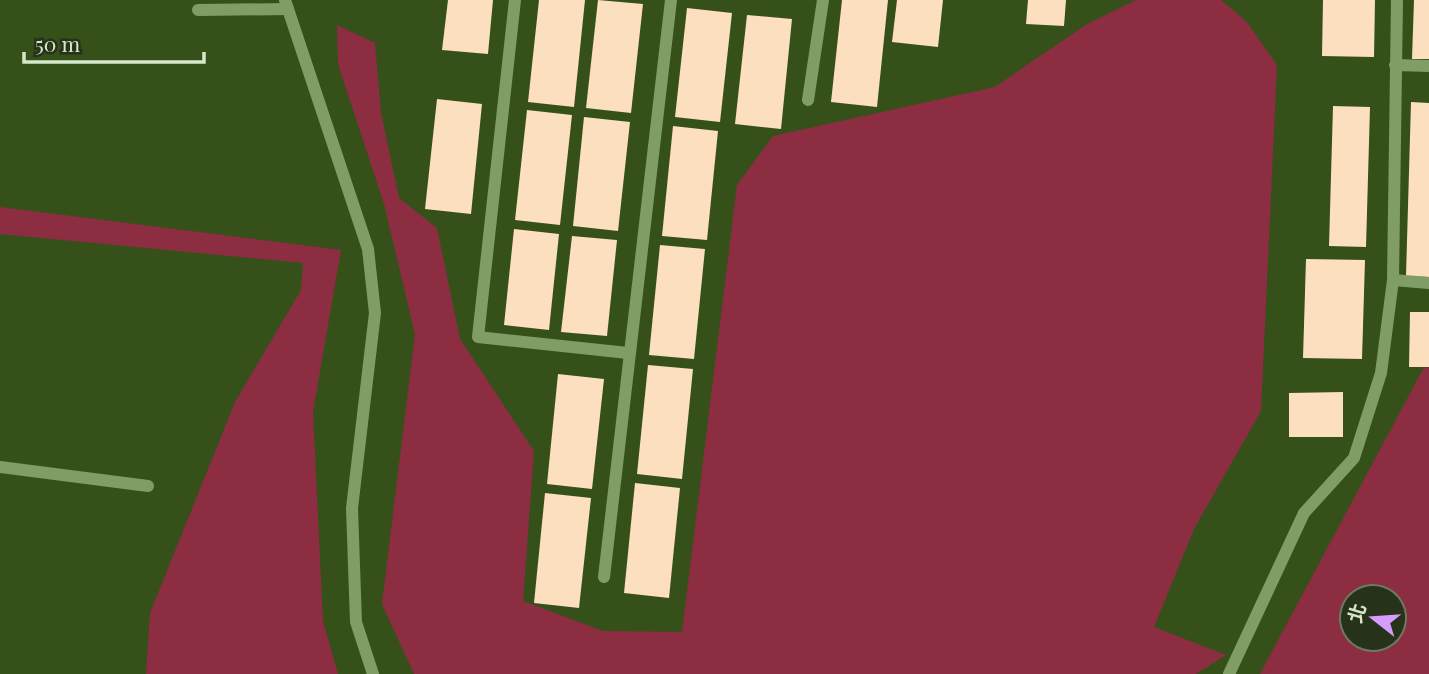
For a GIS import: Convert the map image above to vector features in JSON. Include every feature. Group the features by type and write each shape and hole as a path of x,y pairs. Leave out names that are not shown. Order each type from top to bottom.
{"lane":[{"path":"515,0 478,337 628,353"},
{"path":"604,577 671,0"},
{"path":"808,100 823,0"},
{"path":"1229,674 1304,513 1354,458 1381,373 1393,279 1397,0"},
{"path":"198,10 286,5 368,249 375,313 352,508 356,622 373,674"},
{"path":"1395,65 1429,66"},
{"path":"1393,279 1429,283"},
{"path":"0,467 148,486"}],"shaded area":[{"path":"1136,0 1221,0 1246,21 1277,65 1261,411 1194,529 1154,627 1226,655 1196,674 414,674 382,604 415,334 384,204 338,64 337,25 375,43 381,113 399,198 437,228 460,339 534,451 523,601 603,631 682,632 737,185 773,136 995,87 1087,24"},
{"path":"0,207 341,250 313,412 323,621 338,674 146,674 150,613 235,402 301,290 303,263 0,234"},
{"path":"1429,367 1429,674 1260,674 1423,369"}],"building":[{"path":"448,0 493,0 488,54 442,50"},
{"path":"539,0 585,0 574,107 528,102"},
{"path":"598,0 643,4 631,113 586,108"},
{"path":"842,0 888,0 877,107 831,102"},
{"path":"897,0 943,0 938,47 892,42"},
{"path":"1028,0 1066,0 1064,26 1026,24"},
{"path":"1323,0 1375,0 1374,57 1322,56"},
{"path":"1414,0 1429,0 1429,59 1412,59"},
{"path":"687,8 732,13 720,122 675,117"},
{"path":"747,15 792,19 781,129 735,124"},
{"path":"437,99 482,104 471,214 425,209"},
{"path":"1411,102 1429,103 1429,277 1406,276"},
{"path":"1333,106 1370,107 1366,247 1329,246"},
{"path":"527,110 572,115 560,225 515,220"},
{"path":"584,117 630,122 618,231 573,226"},
{"path":"673,126 718,131 707,240 662,236"},
{"path":"514,229 559,234 549,330 504,325"},
{"path":"572,236 617,240 607,336 561,332"},
{"path":"660,245 705,249 694,359 649,355"},
{"path":"1306,259 1365,260 1362,359 1303,358"},
{"path":"1410,312 1429,312 1429,367 1409,367"},
{"path":"648,365 693,369 682,479 637,474"},
{"path":"558,374 604,379 592,489 547,484"},
{"path":"1343,392 1343,437 1289,437 1289,393"},
{"path":"635,483 680,488 669,598 624,593"},
{"path":"545,493 591,498 579,608 534,603"}]}
